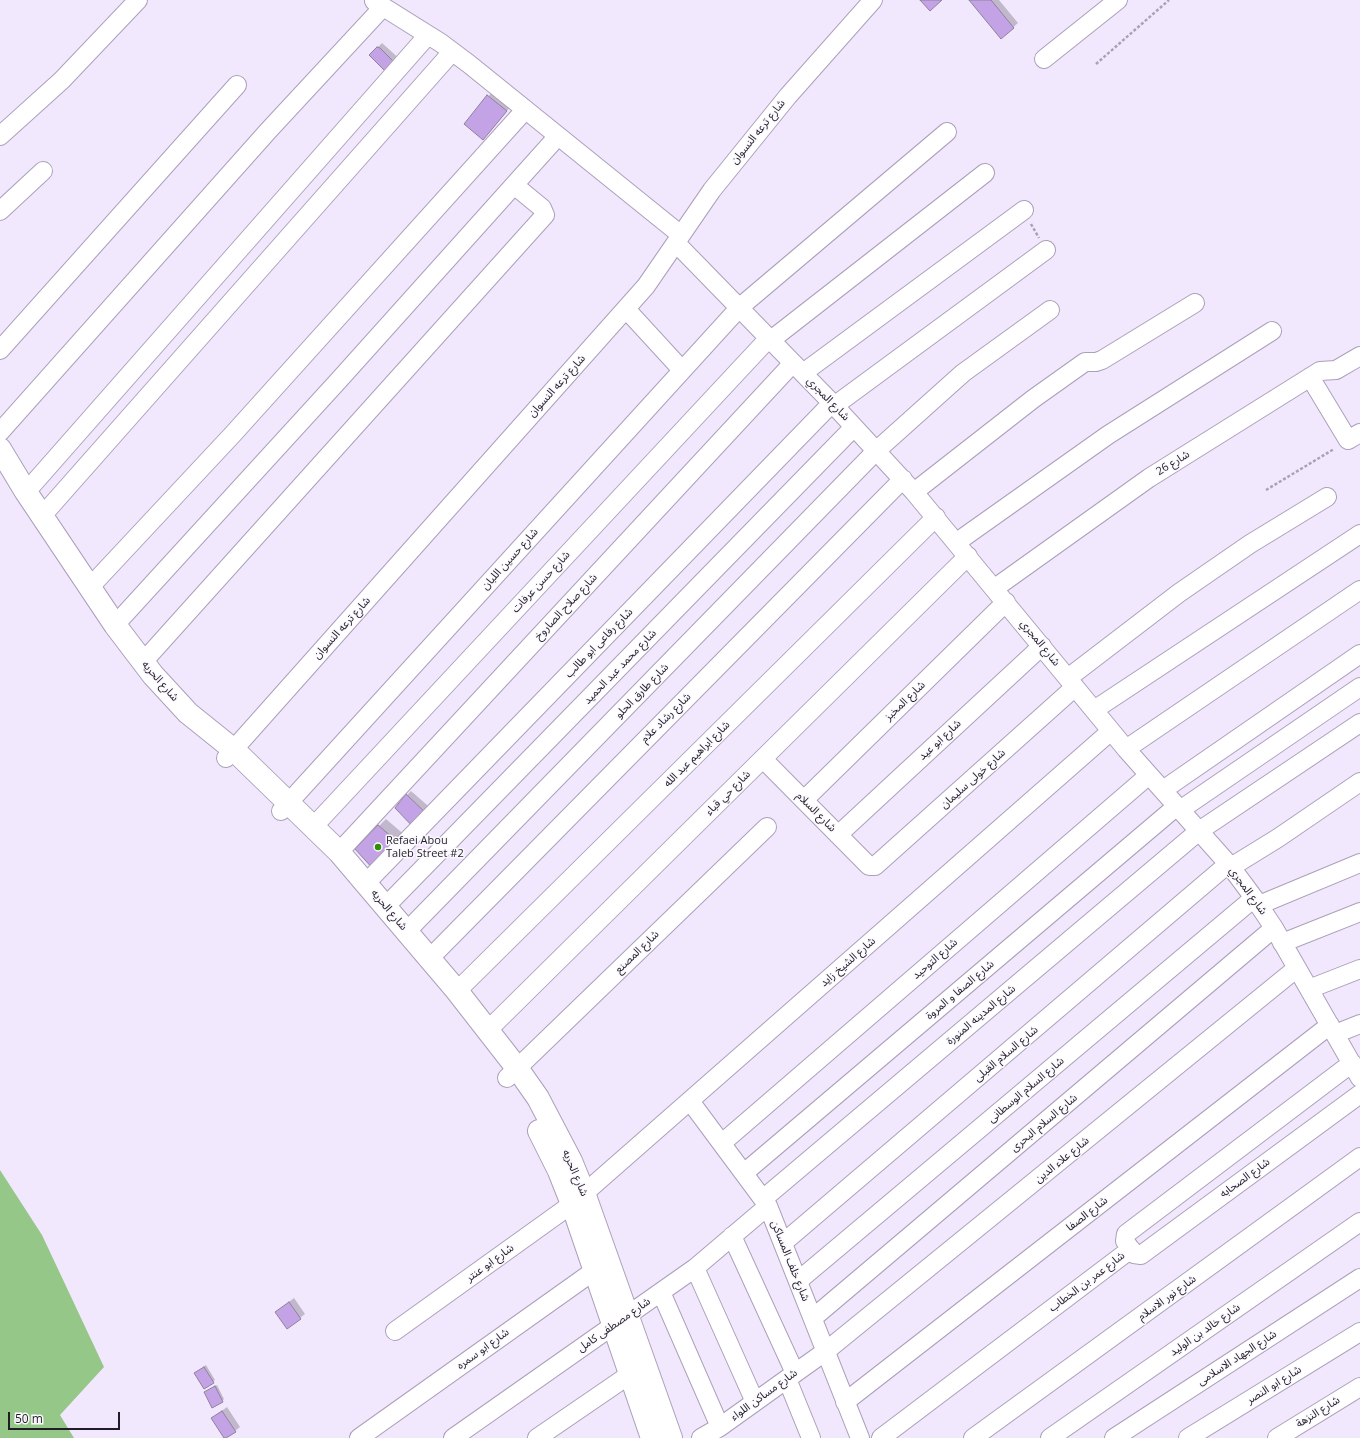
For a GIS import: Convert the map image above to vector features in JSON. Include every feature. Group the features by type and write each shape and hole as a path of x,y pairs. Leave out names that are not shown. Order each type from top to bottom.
{"main road":[{"name":"شارع الحريه","path":"0,449 26,492 115,625 143,662 176,701 285,806 355,892 512,1073"},
{"name":"شارع الحريه","path":"0,475 42,544 141,682 175,717 230,754"},
{"name":"شارع الحريه","path":"285,806 314,826 339,852 430,958 488,1030 512,1073 543,1139 578,1199 621,1321 671,1438"},
{"name":"شارع الحريه","path":"621,1321 629,1375 647,1436"}],"street":[{"path":"0,136 62,80 138,0"},
{"name":"شارع ترعه النسوان","path":"230,754 646,286 712,190 788,96 873,0"},
{"path":"1044,60 1118,0"},
{"path":"0,432 268,131 378,4"},
{"name":"شارع المجري","path":"378,4 428,35 452,52 558,136 679,239 740,307 909,485 1126,749 1229,866 1257,902 1356,1071"},
{"path":"26,492 428,35"},
{"path":"42,516 452,52"},
{"path":"0,350 236,85"},
{"path":"90,587 238,428 525,110"},
{"name":"شارع حسين اللبان","path":"285,806 740,307 947,132"},
{"path":"115,625 339,380 558,136"},
{"path":"0,211 43,170"},
{"name":"شارع حسن عرفات","path":"314,826 770,339 985,173"},
{"path":"143,662 545,215 542,208 514,185"},
{"name":"شارع صلاح الصاروخ","path":"339,852 798,368 1024,210"},
{"name":"شارع رفاعى ابو طالب","path":"366,883 833,404 1046,250"},
{"name":"شارع رشاد علام","path":"430,958 909,485 1085,362 1096,362 1102,360 1195,303"},
{"path":"626,309 682,370"},
{"name":"شارع طارق الحلو","path":"407,931 876,450 963,373 1050,310"},
{"name":"شارع حي قباء","path":"488,1030 763,759 962,549 1108,435 1272,331"},
{"name":"شارع 26","path":"995,588 1148,478 1321,371 1340,369 1360,356"},
{"path":"1310,378 1354,436"},
{"name":"شارع محمد عبد الحميد","path":"386,906 854,427"},
{"name":"شارع خولى سليمان","path":"869,866 878,864 1072,683 1179,593 1250,544 1327,497"},
{"name":"شارع ابراهيم عبد الله","path":"457,992 936,517"},
{"path":"1094,710 1360,534"},
{"path":"1126,749 1360,590"},
{"name":"شارع المخبز","path":"804,800 1006,602"},
{"name":"شارع ابو عيد","path":"838,835 1042,646"},
{"path":"1162,790 1360,654"},
{"name":"شارع الصفا و المروة","path":"744,1173 1178,808 1360,687"},
{"name":"شارع المدينه المنورة","path":"766,1203 1199,832 1360,722"},
{"name":"شارع الشيخ زايد","path":"578,1199 1112,731"},
{"name":"شارع السلام","path":"763,759 869,866"},
{"name":"شارع التوحيد","path":"722,1143 1149,775"},
{"name":"شارع السلام القبلى","path":"783,1243 1229,866 1278,838 1360,782"},
{"name":"شارع المصنع","path":"512,1073 767,827"},
{"name":"شارع السلام الوسطانى","path":"798,1281 1257,902 1360,863"},
{"name":"شارع السلام البحرى","path":"813,1318 1278,936 1360,912"},
{"name":"شارع علاء الدين","path":"826,1351 1297,968"},
{"path":"1309,989 1360,969"},
{"name":"شارع الصفا","path":"845,1402 1332,1030 1360,1024"},
{"name":"شارع عمر بن الخطاب","path":"881,1438 1131,1249 1125,1241 1126,1234 1356,1071"},
{"name":"شارع الصحابه","path":"1131,1249 1136,1255 1141,1255 1360,1094"},
{"name":"شارع خلف المساكن","path":"690,1101 766,1203 860,1438"},
{"name":"شارع نور الاسلام","path":"973,1438 1360,1157"},
{"name":"شارع ابو عنتر","path":"396,1332 578,1199"},
{"name":"شارع مصطفى كامل","path":"454,1438 695,1268 732,1236 766,1203"},
{"name":"شارع خالد بن الوليد","path":"1050,1438 1360,1222"},
{"path":"732,1236 791,1376 807,1436"},
{"name":"شارع ابو سمره","path":"359,1438 601,1266"},
{"path":"695,1268 755,1402"},
{"name":"شارع الجهاد الاسلامى","path":"1114,1438 1360,1278"},
{"path":"661,1292 720,1427"},
{"name":"شارع ابو النصر","path":"1188,1438 1360,1332"},
{"name":"شارع مساكن اللواء","path":"701,1438 720,1427 826,1351"},
{"path":"537,1438 629,1375"},
{"name":"شارع النزهة","path":"1276,1438 1360,1386"}],"path":[{"path":"1096,64 1169,0"},
{"path":"1024,210 1046,250"},
{"path":"1266,490 1354,436"}],"green space":[{"path":"0,1170 42,1235 104,1367 60,1415 74,1438 0,1438"}],"building":[{"path":"920,0 942,0 930,11"},
{"path":"969,0 991,0 1014,28 1001,39"},
{"path":"377,47 380,48 398,66 389,75 369,55"},
{"path":"487,95 507,111 483,140 464,124"},
{"path":"406,794 430,817 416,830 395,808"},
{"name":"Refaei Abou Taleb Street #2","path":"378,825 401,845 375,871 355,849"},
{"path":"289,1302 301,1319 287,1329 275,1312"},
{"path":"204,1367 214,1383 204,1389 194,1373"},
{"path":"215,1386 223,1402 212,1408 204,1392"},
{"path":"222,1411 236,1432 226,1438 224,1438 211,1418"}],"place":[{"name":"Refaei Abou Taleb Street #2","path":"378,847"}]}
